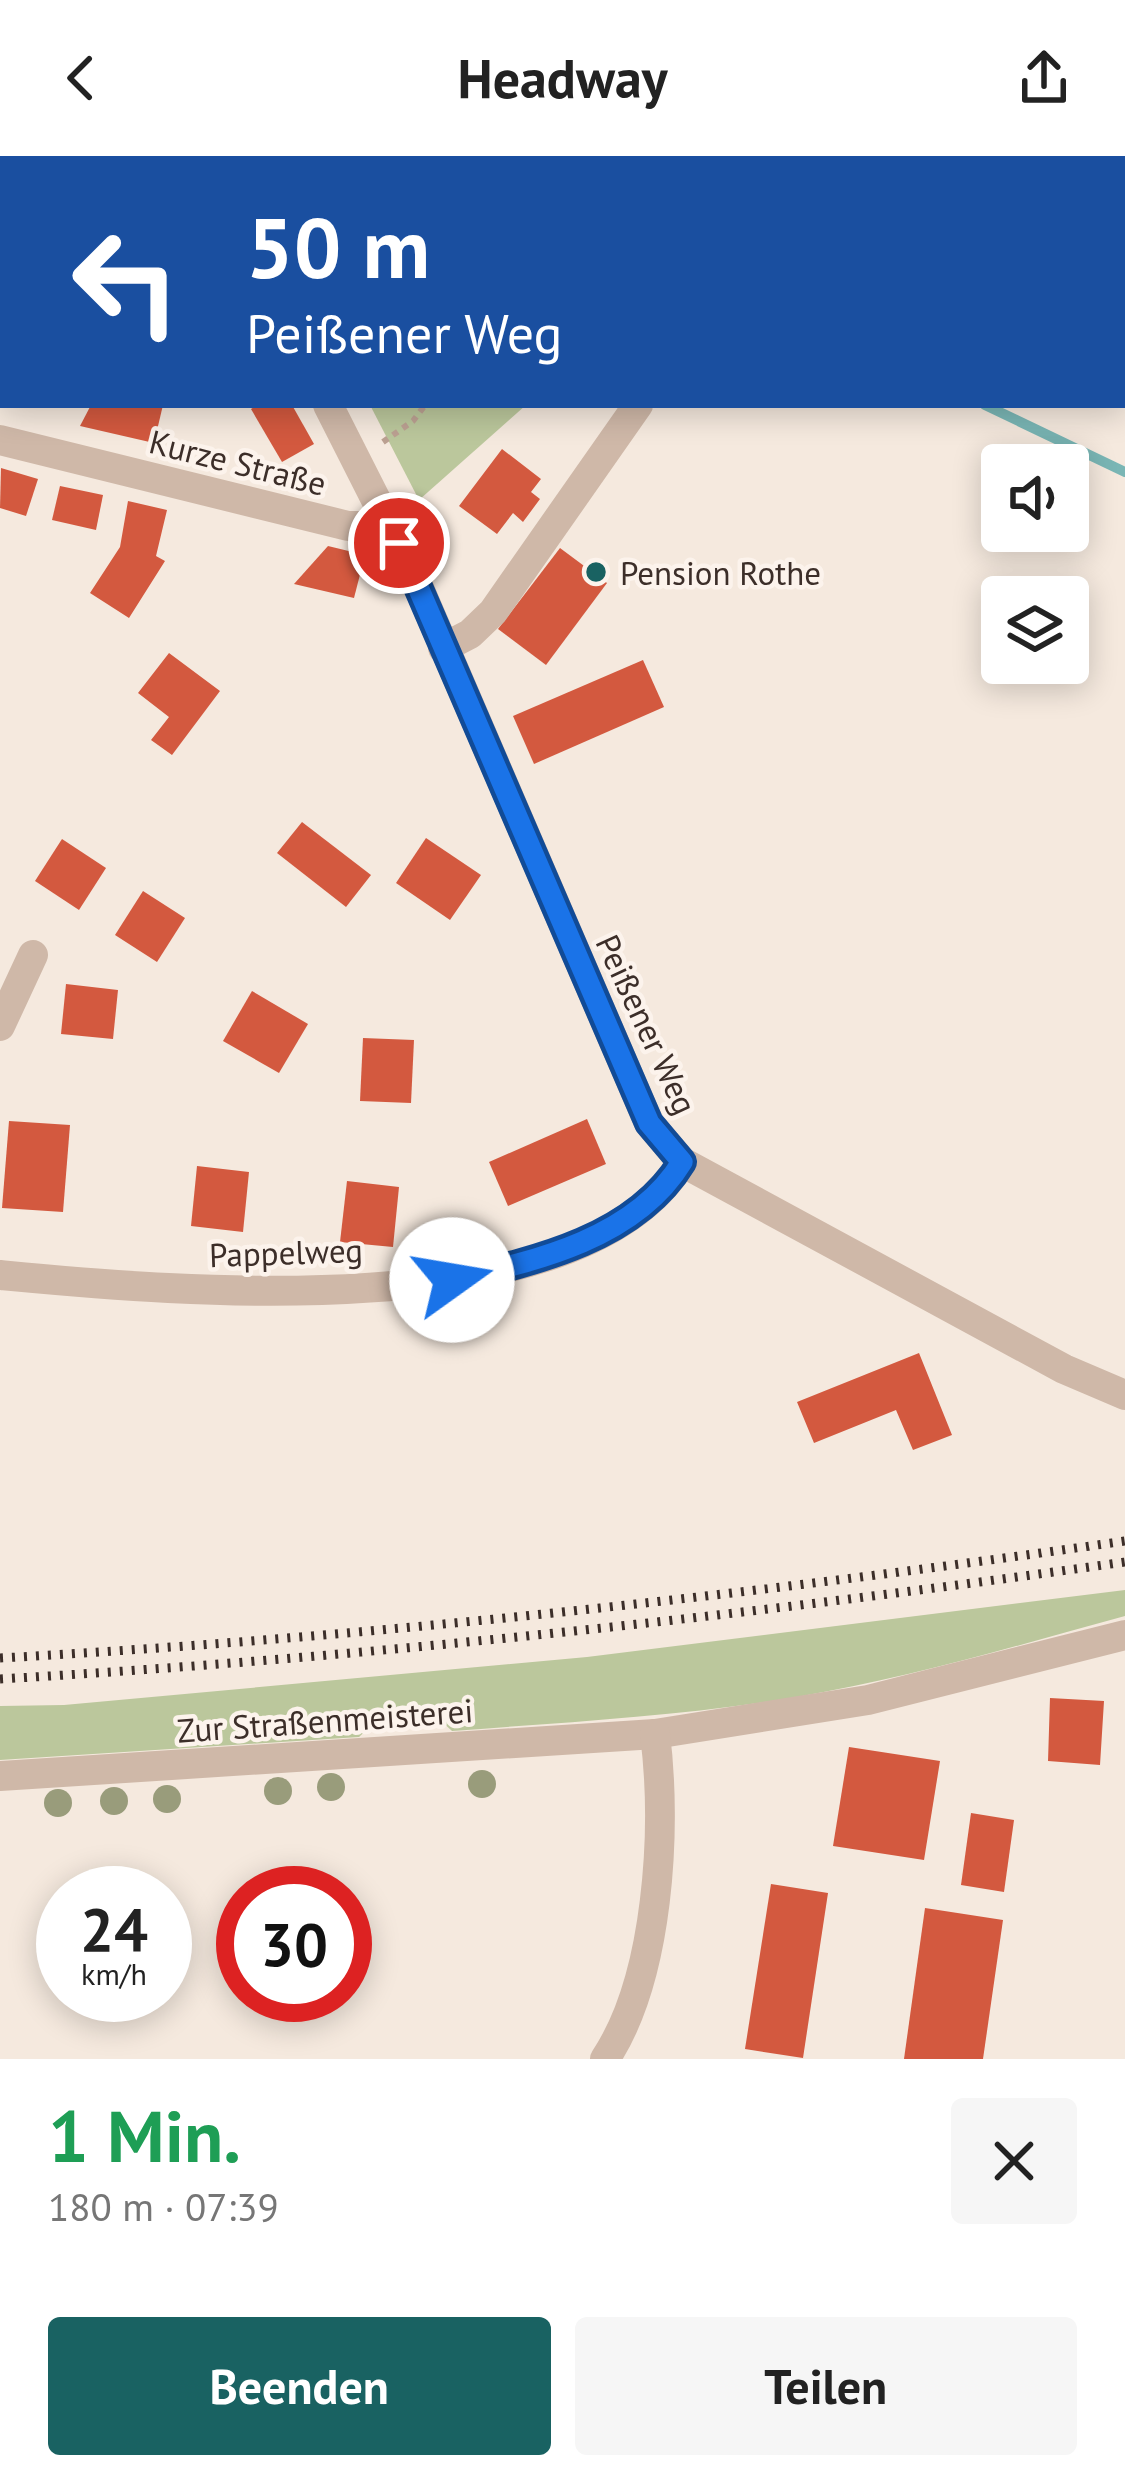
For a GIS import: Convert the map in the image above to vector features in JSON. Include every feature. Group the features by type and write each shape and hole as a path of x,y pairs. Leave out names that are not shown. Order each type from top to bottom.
{"street":[{"name":"Peißener Weg","path":"330,408 388,520 649,1123 682,1162 1064,1369 1125,1395"},
{"path":"443,648 470,634 493,612 636,408"},
{"name":"Kurze Straße","path":"0,440 348,526 388,520"},
{"path":"0,1026 33,955"},
{"name":"Pappelweg","path":"0,1275 234,1293 452,1280 515,1266 621,1223 649,1205 682,1162"},
{"name":"Zur Straßenmeisterei","path":"0,1776 655,1734 868,1700 1125,1635"},
{"path":"604,2059 629,2017 644,1958 659,1845 661,1784 655,1734"}],"path":[{"path":"357,460 413,421 423,408"}],"green space":[{"path":"372,408 523,408 419,500"},
{"path":"1125,1590 1125,1616 921,1671 754,1704 452,1731 436,1716 378,1719 359,1737 0,1760 0,1706 64,1705 587,1657"}],"building":[{"path":"89,408 162,408 154,443 80,426"},
{"path":"294,408 314,444 282,462 251,409"},
{"path":"502,449 541,479 531,492 540,499 523,522 513,513 497,534 459,506"},
{"path":"1,468 38,479 26,516 0,508"},
{"path":"60,486 103,495 96,530 52,520"},
{"path":"128,501 167,510 156,556 165,561 129,618 90,593 120,547"},
{"path":"328,546 365,555 354,598 294,584"},
{"path":"560,548 607,583 546,665 498,629"},
{"path":"169,653 220,691 172,755 151,740 169,717 138,693"},
{"path":"643,660 664,707 534,764 513,716"},
{"path":"302,822 371,875 346,907 277,853"},
{"path":"426,838 481,875 450,920 396,883"},
{"path":"62,839 106,868 79,910 35,881"},
{"path":"143,891 185,918 157,962 115,935"},
{"path":"66,984 118,990 113,1039 61,1034"},
{"path":"252,991 308,1024 279,1073 223,1041"},
{"path":"363,1038 414,1040 411,1103 360,1101"},
{"path":"587,1119 606,1164 508,1206 489,1162"},
{"path":"9,1121 70,1125 63,1212 2,1208"},
{"path":"197,1166 249,1172 243,1232 191,1226"},
{"path":"347,1181 399,1187 393,1247 340,1242"},
{"path":"919,1353 952,1435 913,1450 896,1410 814,1443 797,1402"},
{"path":"1050,1698 1104,1701 1100,1765 1048,1761"},
{"path":"849,1747 940,1761 924,1860 833,1846"},
{"path":"971,1813 1014,1820 1004,1892 961,1885"},
{"path":"771,1884 828,1893 803,2058 745,2049"},
{"path":"925,1908 1003,1920 983,2059 904,2059"}],"waterway":[{"path":"991,408 1125,472"}],"railway":[{"path":"0,1658 564,1612 1125,1541"},
{"path":"0,1679 564,1632 1125,1562"}],"place":[{"name":"Pension Rothe","path":"596,572"}],"route":[{"path":"399,543 649,1123 682,1162 649,1205 621,1223 515,1266 452,1280"}]}
